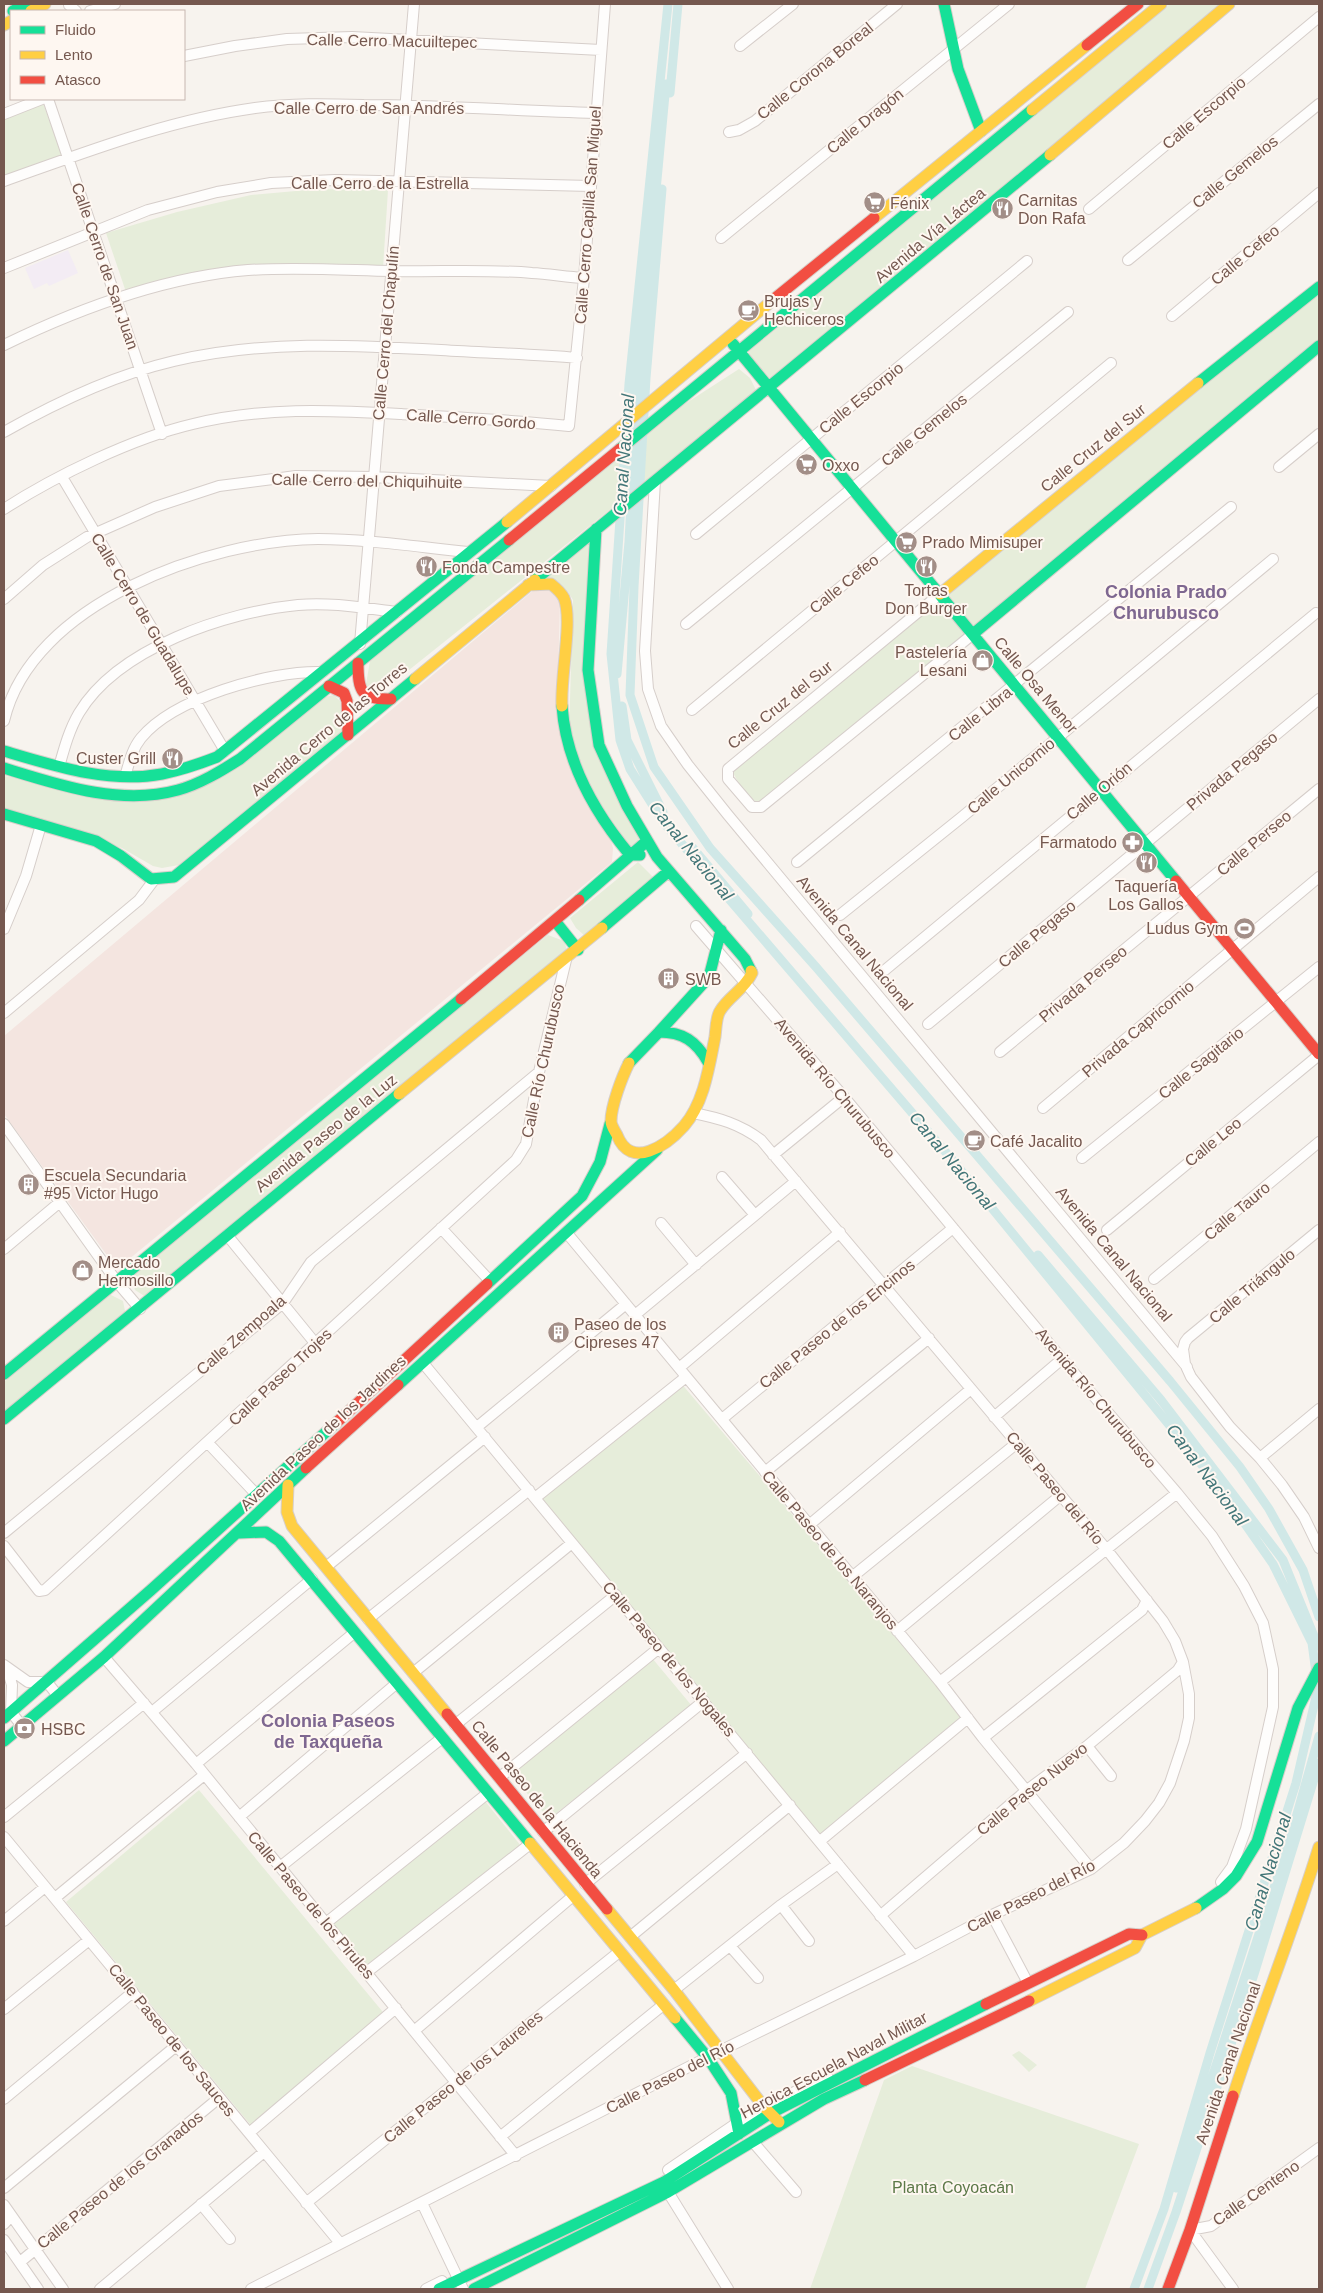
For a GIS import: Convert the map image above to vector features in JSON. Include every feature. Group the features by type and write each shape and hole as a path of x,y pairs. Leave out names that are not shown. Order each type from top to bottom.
{"street":[{"path":"16,10 28,4"},
{"path":"33,10 45,4"},
{"path":"94,10 115,4"},
{"name":"Calle Cerro del Chapulín","path":"358,663 414,4"},
{"name":"Calle Cerro Capilla San Miguel","path":"569,426 584,278 605,4"},
{"path":"740,46 793,4"},
{"name":"Calle Corona Boreal","path":"729,132 739,130 755,121 897,4"},
{"path":"944,4 952,50 968,103 981,131"},
{"name":"Calle Dragón","path":"721,238 1009,4"},
{"path":"4,751 58,767 86,773 125,777 163,775 196,766 225,751 551,486 727,337 1138,4"},
{"name":"Avenida Vía Láctea","path":"654,420 740,352 1161,4"},
{"name":"Avenida Vía Láctea","path":"652,484 1017,184 1229,4"},
{"name":"Calle Escorpio","path":"1089,209 1319,17"},
{"name":"Calle Cerro Macuiltepec","path":"185,56 235,46 287,39 352,37 601,50"},
{"path":"4,114 39,100"},
{"name":"Calle Cerro de San Juan","path":"48,100 162,434"},
{"name":"Calle Cerro de San Andrés","path":"4,181 139,133 254,108 294,104 406,105 596,113"},
{"name":"Calle Gemelos","path":"1128,260 1319,104"},
{"name":"Calle Cerro de la Estrella","path":"4,268 148,210 216,192 271,183 335,180 591,186"},
{"name":"Calle Cefeo","path":"1172,316 1319,193"},
{"name":"Calle Escorpio","path":"696,534 1027,262"},
{"path":"4,345 76,313 116,299 187,280 247,270 316,268 391,271 531,272 584,278"},
{"name":"Calle Cruz del Sur","path":"1319,287 1196,384 728,769 728,779 752,807 760,807 973,634 1319,346"},
{"name":"Calle Gemelos","path":"686,624 1068,312"},
{"name":"Calle Osa Menor","path":"727,337 1319,1054"},
{"path":"4,432 91,389 140,371 174,361 257,348 314,344 577,358"},
{"name":"Calle Cefeo","path":"692,710 1111,363"},
{"name":"Calle Cerro Gordo","path":"4,509 62,476 110,454 162,434 193,424 281,410 331,410 481,418 569,426"},
{"name":"Avenida Cerro de las Torres","path":"4,768 92,793 126,795 171,792 210,776 240,759 654,420"},
{"path":"1279,467 1319,434"},
{"name":"Calle Cerro de Guadalupe","path":"62,476 225,751"},
{"name":"Calle Cerro del Chiquihuite","path":"4,599 43,565 95,533 156,506 219,486 296,476 374,477 551,486"},
{"name":"Avenida Cerro de las Torres","path":"154,880 174,877 652,484"},
{"name":"Avenida Canal Nacional","path":"652,484 645,651 648,689 661,726 688,765 722,808 1187,1367"},
{"name":"Calle Libra","path":"797,862 1231,507"},
{"path":"596,529 588,670 599,745 627,806 657,857 721,930 750,966 752,973 747,984 720,1010 708,1062 707,1077 693,1113 684,1126 662,1147 644,1153 636,1153 627,1149 616,1137 611,1122 620,1079 631,1060 697,992 708,977 721,930"},
{"path":"4,721 14,692 27,668 44,646 71,622 128,588 168,570 221,553 262,544 316,540 368,542 468,552"},
{"name":"Calle Unicornio","path":"840,915 1059,737 1273,559"},
{"path":"528,585 551,584 563,594 566,602 562,677 565,736 588,795 630,855 657,857"},
{"path":"58,767 70,730 79,713 95,692 128,664 162,645 226,620 271,609 318,605 397,612"},
{"name":"Calle Orión","path":"885,970 1101,789 1316,613"},
{"path":"358,663 360,689 364,696 376,700 391,699"},
{"path":"125,777 133,751 139,740 152,725 195,702 228,688 274,675 302,671 320,672"},
{"path":"329,686 344,693 347,701 348,735"},
{"name":"Privada Pegaso","path":"1145,842 1319,699"},
{"name":"Calle Perseo","path":"1189,897 1319,789"},
{"path":"4,814 96,841 121,856 147,878 154,880 139,900 4,1013"},
{"path":"4,929 26,876 42,825"},
{"name":"Avenida Paseo de la Luz","path":"4,1374 555,922 647,842"},
{"name":"Calle Pegaso","path":"928,1024 1145,842"},
{"name":"Avenida Paseo de la Luz","path":"4,1420 140,1309 226,1235 566,960 669,871"},
{"name":"Privada Capricornio","path":"1043,1108 1319,878"},
{"name":"Privada Perseo","path":"1000,1052 1189,897"},
{"path":"555,922 578,950"},
{"name":"Avenida Río Churubusco","path":"696,926 844,1097 1062,1359 1177,1493 1212,1536 1244,1586 1263,1624 1273,1669 1273,1707 1246,1829 1232,1867 1220,1883 1194,1908"},
{"name":"Calle Río Churubusco","path":"516,1160 526,1144 539,1072 566,960"},
{"name":"Calle Sagitario","path":"1082,1158 1319,967"},
{"path":"659,1032 675,1031 691,1040 702,1051 708,1062"},
{"name":"Calle Leo","path":"1107,1230 1319,1054"},
{"name":"Calle Zempoala","path":"4,1533 283,1303 311,1262 539,1072"},
{"path":"773,1155 844,1097"},
{"name":"Calle Paseo del Río","path":"250,2289 516,2156 722,2050 914,1956 992,1915 1091,1869 1124,1842 1145,1821 1159,1803 1170,1783 1184,1741 1189,1718 1189,1694 1183,1662 1175,1641 1147,1600 1061,1495 761,1140 746,1129 732,1123 693,1113"},
{"name":"Avenida Paseo de los Jardines","path":"7,1715 152,1589 352,1408 587,1190 600,1166 611,1122"},
{"path":"4,1124 117,1282 140,1309"},
{"name":"Calle Tauro","path":"1154,1279 1319,1142"},
{"name":"Avenida Paseo de los Jardines","path":"4,1741 104,1657 239,1533 288,1485 662,1147"},
{"name":"Calle Paseo Trojes","path":"4,1546 42,1592 208,1443 516,1160"},
{"path":"722,1177 755,1215"},
{"path":"635,1315 796,1181"},
{"path":"4,1249 60,1202"},
{"path":"661,1223 696,1265"},
{"path":"441,1228 490,1281"},
{"name":"Calle Paseo de los Encinos","path":"722,1419 953,1228"},
{"name":"Calle Triángulo","path":"1187,1367 1183,1349 1184,1342 1319,1230"},
{"name":"Calle Paseo de los Naranjos","path":"566,1232 898,1631 1091,1869"},
{"path":"679,1368 840,1232"},
{"path":"226,1235 315,1343"},
{"path":"477,1427 626,1304"},
{"path":"764,1472 928,1338"},
{"path":"994,1417 1062,1359"},
{"name":"Calle Paseo de los Nogales","path":"423,1363 914,1956"},
{"path":"1187,1367 1196,1385 1230,1427 1260,1458 1282,1485 1304,1518 1319,1548"},
{"path":"368,1619 686,1377"},
{"path":"809,1525 971,1389"},
{"path":"352,1408 362,1420"},
{"path":"1260,1458 1319,1410"},
{"path":"325,1432 334,1444"},
{"path":"326,1567 485,1437"},
{"path":"208,1443 256,1494"},
{"path":"852,1577 1017,1443"},
{"name":"Calle Paseo de la Hacienda","path":"288,1485 287,1512 292,1526 674,1990 781,2125"},
{"path":"940,1682 1177,1493"},
{"path":"898,1631 1061,1495"},
{"path":"279,1540 278,1530 282,1526 292,1526"},
{"path":"239,1533 266,1532 279,1540"},
{"name":"Calle Paseo de la Hacienda","path":"279,1540 708,2058 731,2093 738,2128"},
{"path":"413,1674 572,1543"},
{"path":"176,1567 188,1580"},
{"path":"152,1712 312,1579"},
{"path":"152,1589 163,1603"},
{"path":"455,1724 616,1595"},
{"path":"983,1738 1142,1610 1147,1600"},
{"path":"196,1764 355,1632"},
{"path":"364,1644 379,1632"},
{"path":"499,1778 659,1648"},
{"name":"Calle Paseo de los Pirules","path":"104,1657 196,1764 516,2156"},
{"name":"Calle Paseo Nuevo","path":"880,1916 1027,1790 1087,1746 1178,1670 1183,1662"},
{"path":"5,1666 28,1682 47,1682 58,1696"},
{"path":"5,1666 12,1685 7,1715 22,1726"},
{"name":"Heroica Escuela Naval Militar","path":"439,2289 664,2182 738,2128 768,2110 1027,1980 1130,1934 1142,1935 1220,1893 1248,1863 1257,1842 1298,1708 1319,1668"},
{"path":"239,1818 397,1683"},
{"path":"543,1832 704,1701"},
{"path":"4,1817 144,1703"},
{"path":"820,1841 968,1718"},
{"path":"280,1867 442,1738"},
{"path":"1087,1746 1111,1776"},
{"path":"585,1884 747,1753"},
{"path":"55,1898 204,1775"},
{"path":"326,1923 488,1793"},
{"path":"630,1937 790,1805"},
{"name":"Calle Paseo de los Sauces","path":"4,1837 340,2244"},
{"path":"367,1972 530,1844"},
{"name":"Avenida Canal Nacional","path":"1168,2289 1190,2230 1252,2038 1302,1903 1319,1847"},
{"path":"674,1990 781,1905 838,1864"},
{"path":"4,1921 45,1887"},
{"path":"414,2031 573,1896"},
{"path":"781,1905 809,1940"},
{"path":"992,1915 1027,1980"},
{"path":"604,1934 618,1923"},
{"name":"Heroica Escuela Naval Militar","path":"474,2289 668,2192 824,2099 963,2034 1135,1948 1142,1935"},
{"path":"4,2009 89,1940"},
{"path":"730,1946 758,1978"},
{"name":"Calle Paseo de los Laureles","path":"306,2203 620,1952"},
{"path":"630,1964 643,1953"},
{"path":"4,2099 133,1992"},
{"path":"500,2137 663,2005"},
{"path":"249,2133 396,2008"},
{"path":"4,2188 176,2046"},
{"name":"Calle Paseo de los Granados","path":"20,2262 219,2098"},
{"path":"753,2142 796,2192"},
{"name":"Calle Centeno","path":"1190,2230 1211,2226 1319,2148"},
{"path":"100,2289 264,2152"},
{"path":"668,2192 728,2289"},
{"path":"422,2203 459,2281"},
{"path":"202,2204 230,2239"},
{"path":"4,2205 8,2220 35,2249 63,2289"},
{"path":"1190,2230 1233,2289"},
{"path":"4,2240 38,2289"},
{"name":"Heroica Escuela Naval Militar","path":"426,2289 459,2281"}],"shaded area":[{"path":"68,250 78,273 49,286 47,283 34,289 25,268"},
{"path":"548,588 560,601 557,715 611,840 613,848 612,862 117,1269 4,1114 4,1036 535,589"}],"green space":[{"path":"1170,4 1225,4 773,383 748,352"},
{"path":"43,103 63,158 4,178 4,119"},
{"path":"318,189 388,190 383,268 247,268 127,295 106,233 177,212 251,195"},
{"path":"1319,292 1319,343 760,804 747,794 732,769"},
{"path":"739,369 750,378 757,392 379,694 365,690 370,661 680,407"},
{"path":"588,542 598,747 641,843 631,849 593,792 569,733 573,600 568,592 545,577"},
{"path":"334,695 340,701 343,732 179,865 162,868 153,866 122,848 4,811 4,776 172,798 325,697"},
{"path":"638,862 654,878 585,936 576,928 570,918"},
{"path":"548,935 564,941 567,950 146,1297 135,1290 131,1277"},
{"path":"109,1294 123,1301 126,1316 4,1413 4,1382"},
{"path":"680,1382 969,1723 817,1848 532,1503"},
{"path":"652,1658 692,1706 549,1819 508,1771"},
{"path":"199,1790 387,2017 254,2129 66,1902"},
{"path":"485,1801 521,1846 373,1973 332,1925"},
{"path":"1019,2051 1037,2065 1029,2072 1012,2055"},
{"name":"Planta Coyoacán","path":"912,2066 1139,2144 1085,2289 810,2289 884,2080"}],"waterway":[{"name":"Canal Nacional","path":"668,4 629,384 611,654 620,740 630,769 664,823 955,1163 1215,1481 1273,1564 1312,1643 1318,1688 1296,1783 1210,2053 1164,2209 1134,2289"},
{"name":"Canal Nacional","path":"670,93 678,4"},
{"name":"Canal Nacional","path":"617,674 629,542 636,403 666,84"},
{"name":"Canal Nacional","path":"662,189 646,378 630,695 654,767 710,848 816,967 1170,1381 1240,1467 1269,1509 1303,1570 1319,1617"},
{"name":"Canal Nacional","path":"622,706 627,740 663,812"},
{"name":"Canal Nacional","path":"692,847 748,914"},
{"name":"Canal Nacional","path":"1038,1255 1161,1400 1283,1560 1318,1646"},
{"name":"Canal Nacional","path":"1176,2188 1290,1839 1319,1736"},
{"name":"Canal Nacional","path":"1148,2289 1176,2212 1255,1971 1319,1763"}],"traffic: fast":[{"path":"15,10 27,4"},
{"path":"944,4 958,69 981,131"},
{"path":"620,449 1032,110"},
{"path":"535,580 1050,155"},
{"path":"1198,383 1319,287"},
{"path":"733,344 1176,881"},
{"path":"973,634 1319,346"},
{"path":"4,751 62,768 122,777 162,774 190,767 217,757 507,522"},
{"path":"596,529 588,670 599,745 627,806 657,857 745,959 751,971"},
{"path":"4,768 68,787 112,795 156,794 178,790 202,781 240,759 509,540"},
{"path":"4,814 96,841 121,856 151,879 174,877 415,679"},
{"path":"562,706 569,747 584,786 617,839 630,855 640,855"},
{"path":"579,900 647,841"},
{"path":"602,928 669,871"},
{"path":"555,921 578,950"},
{"path":"659,1032 709,977 721,930"},
{"path":"4,1374 461,999"},
{"path":"629,1063 659,1032 668,1032 688,1039 699,1048 708,1062"},
{"path":"4,1419 399,1094"},
{"path":"487,1284 582,1196 600,1162 610,1124"},
{"path":"398,1385 657,1150"},
{"path":"4,1718 151,1590 336,1423"},
{"path":"4,1741 104,1657 306,1468"},
{"path":"239,1533 266,1532 279,1541 530,1843"},
{"path":"1196,1908 1223,1889 1236,1876 1257,1842 1298,1708 1319,1668"},
{"path":"439,2289 664,2182 771,2113 986,2004"},
{"path":"675,2018 708,2058 731,2093 739,2134"},
{"path":"474,2289 668,2192 824,2099 865,2080"}],"traffic: slow":[{"path":"33,10 45,4"},
{"path":"1032,110 1161,4"},
{"path":"1050,155 1229,4"},
{"path":"4,25 10,22"},
{"path":"874,218 1087,45"},
{"path":"507,522 774,299"},
{"path":"940,594 1198,383"},
{"path":"415,679 535,580"},
{"path":"528,585 551,584 564,598 567,634 562,706"},
{"path":"399,1094 602,928"},
{"path":"629,1063 615,1100 611,1123 623,1146 631,1151 640,1153 659,1147 677,1133 691,1117 705,1084 719,1014 728,1001 749,979 751,971"},
{"path":"288,1485 287,1512 292,1526 447,1714"},
{"path":"530,1843 675,2018"},
{"path":"1233,2096 1319,1847"},
{"path":"1029,2001 1135,1948 1142,1935 1196,1908"},
{"path":"607,1909 674,1990 764,2107 779,2122"}],"traffic: jam":[{"path":"1087,45 1138,4"},
{"path":"774,299 874,218"},
{"path":"509,540 620,449"},
{"path":"358,663 359,681 363,692 373,698 391,699"},
{"path":"329,686 344,693 347,701 348,735"},
{"path":"1176,881 1319,1054"},
{"path":"461,999 579,900"},
{"path":"336,1423 487,1284"},
{"path":"306,1468 398,1385"},
{"path":"447,1714 607,1909"},
{"path":"986,2004 1129,1934 1142,1935"},
{"path":"865,2080 1029,2001"},
{"path":"1168,2289 1190,2230 1233,2096"}],"place":[{"name":"Fénix","path":"874,203"},
{"name":"Carnitas Don Rafa","path":"1002,209"},
{"name":"Brujas y Hechiceros","path":"748,310"},
{"name":"Oxxo","path":"806,465"},
{"name":"Prado Mimisuper","path":"906,542"},
{"name":"Tortas Don Burger","path":"926,566"},
{"name":"Fonda Campestre","path":"426,567"},
{"name":"Pastelería Lesani","path":"983,661"},
{"name":"Custer Grill","path":"172,758"},
{"name":"Farmatodo","path":"1133,842"},
{"name":"Taquería Los Gallos","path":"1146,862"},
{"name":"Ludus Gym","path":"1244,928"},
{"name":"SWB","path":"669,979"},
{"name":"Café Jacalito","path":"974,1141"},
{"name":"Escuela Secundaria #95 Victor Hugo","path":"28,1184"},
{"name":"Mercado Hermosillo","path":"82,1271"},
{"name":"Paseo de los Cipreses 47","path":"558,1333"},
{"name":"HSBC","path":"25,1729"}],"district":[{"name":"Colonia Prado Churubusco","path":"1166,602"},
{"name":"Colonia Paseos de Taxqueña","path":"328,1731"}]}
